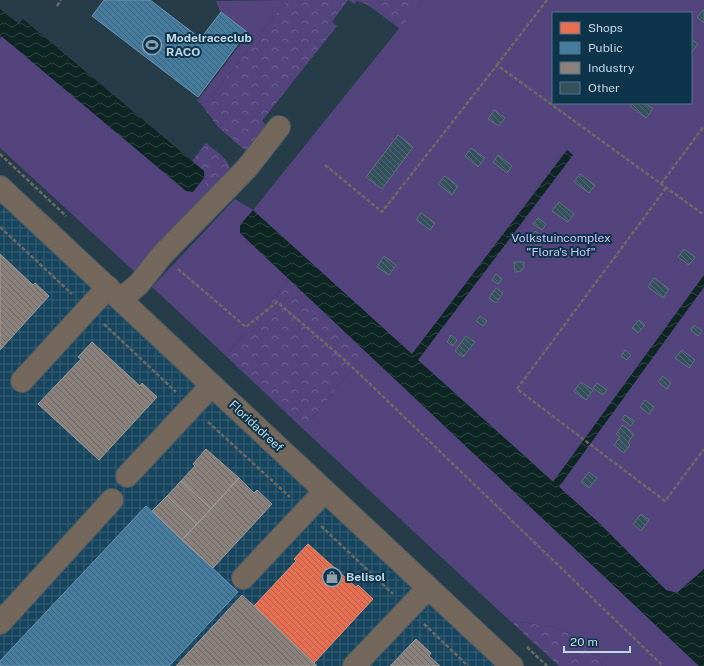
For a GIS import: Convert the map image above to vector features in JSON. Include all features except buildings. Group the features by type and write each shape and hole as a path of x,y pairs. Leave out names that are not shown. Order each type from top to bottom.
{"street":[{"path":"22,380 88,309 114,293 139,284 162,256 247,168 279,127"},
{"name":"Floridadreef","path":"0,187 512,666"},
{"path":"127,476 212,385"},
{"path":"243,578 325,491"},
{"path":"0,623 112,500"},
{"path":"354,666 428,588"}],"path":[{"path":"57,6 61,0"},
{"path":"325,165 382,212 547,0"},
{"path":"497,65 704,215"},
{"path":"661,184 704,126"},
{"path":"666,188 516,389 666,501 704,449"},
{"path":"0,228 306,511 468,666"},
{"path":"162,256 246,327 277,302 346,361 663,666"}],"shaded area":[{"path":"0,183 512,666 0,666"}],"green space":[{"path":"287,0 207,102 201,104 197,101 248,34 220,11 216,1"},
{"path":"287,0 348,0 332,22 337,26 262,121 271,129 248,153 218,127 201,104 207,102"},
{"path":"349,0 422,0 400,29 368,5 357,1 354,4"},
{"name":"Volkstuincomplex \"Flora's Hof\"","path":"422,0 704,0 704,569 677,593 666,590 598,522 253,211 240,233 289,279 226,356 152,287 235,199 253,210"},
{"path":"2,37 204,178 205,177 207,197 136,273 0,148 0,39"},
{"path":"206,143 225,158 230,170 207,197 204,172 192,161"},
{"path":"289,279 366,352 303,429 226,356"},
{"path":"366,352 699,666 603,666 594,653 574,636 552,627 510,621 303,429"},
{"path":"510,621 552,627 574,636 594,653 603,666 559,666"}],"water":[{"path":"0,9 19,24 23,19 204,171 204,178 193,192 186,191 0,35"},
{"path":"567,150 573,155 418,360 553,482 704,275 704,287 559,487 598,522 666,590 677,593 704,569 704,666 699,666 240,233 240,225 253,210 412,354"}],"place":[{"name":"Modelraceclub RACO","path":"152,45"},
{"name":"Belisol","path":"332,577"}]}
